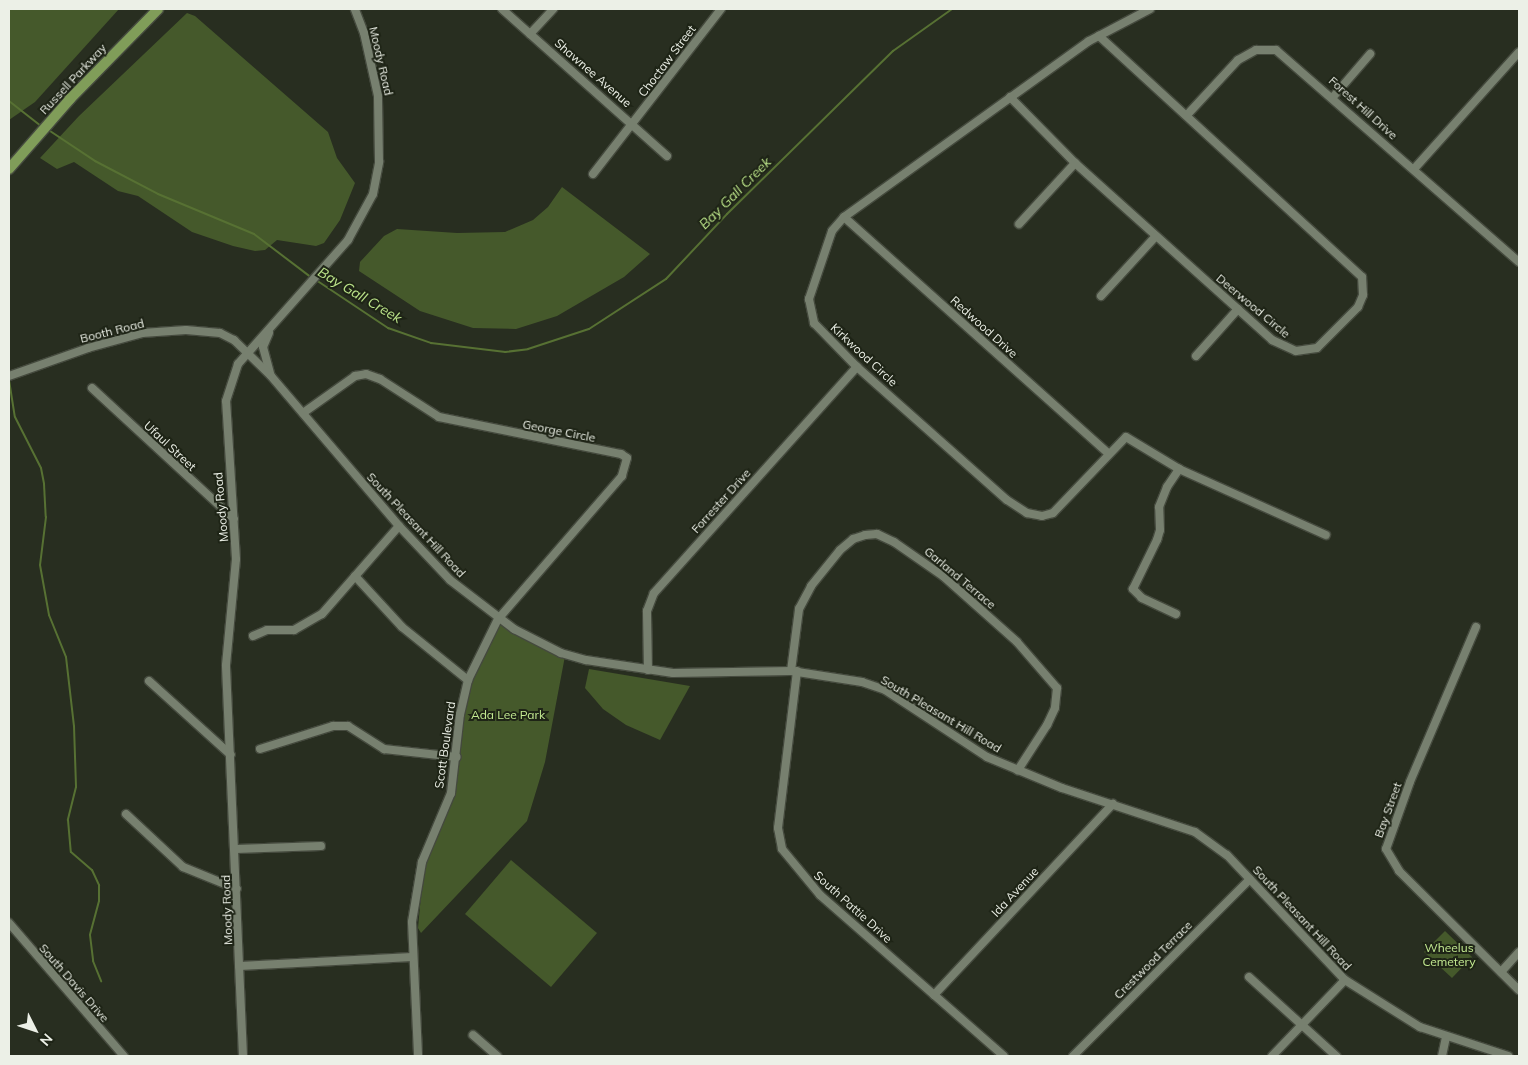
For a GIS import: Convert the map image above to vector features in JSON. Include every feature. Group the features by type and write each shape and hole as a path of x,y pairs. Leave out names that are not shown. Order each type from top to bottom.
{"main road":[{"name":"Russell Parkway","path":"9,169 70,99 158,9"}],"street":[{"name":"Moody Road","path":"243,1056 236,849 226,665 236,559 226,402 232,375 248,353 336,254 373,194 379,162 378,96 364,34 355,9"},
{"name":"Shawnee Avenue","path":"502,9 634,124 667,156"},
{"path":"530,34 553,9"},
{"name":"Choctaw Street","path":"593,174 634,124 722,9"},
{"name":"Kirkwood Circle","path":"1150,9 1099,36 1010,97 844,218 832,231 809,299 814,322 857,367 1007,500 1027,513 1042,516 1052,513 1126,436 1179,469"},
{"name":"Deerwood Circle","path":"1010,97 1075,163 1283,347 1307,352 1329,339 1358,307 1363,295 1362,277 1099,36"},
{"name":"Forest Hill Drive","path":"1187,115 1228,68 1256,50 1276,50 1333,97 1519,262"},
{"path":"1414,169 1519,52"},
{"path":"1333,97 1370,54"},
{"path":"1019,224 1075,163"},
{"name":"Redwood Drive","path":"844,218 1108,454"},
{"path":"1101,296 1156,236"},
{"path":"1196,356 1238,309"},
{"path":"271,376 263,347 274,324"},
{"name":"Booth Road","path":"9,376 88,348 142,333 186,330 220,333 234,340 248,353"},
{"name":"South Pleasant Hill Road","path":"248,353 271,376 399,526 450,580 498,619 561,653 586,660 673,673 794,671 862,682 885,690 987,757 1018,770 1195,832 1227,855 1345,980 1393,1012 1446,1037 1508,1056"},
{"name":"Forrester Drive","path":"648,670 647,611 654,593 857,367"},
{"name":"George Circle","path":"303,413 355,376 366,374 380,379 439,417 621,454 627,458 622,476 498,619"},
{"name":"Ufaul Street","path":"92,388 234,519"},
{"path":"1176,614 1142,598 1133,589 1157,540 1160,530 1159,507 1167,487 1179,469 1326,535"},
{"path":"253,636 266,630 294,630 306,625 322,614 399,526"},
{"name":"Garland Terrace","path":"794,671 799,609 811,586 840,550 853,539 865,534 876,534 894,542 943,576 1017,642 1057,688 1055,708 1047,725 1018,770"},
{"path":"355,576 402,628 468,680"},
{"name":"Scott Boulevard","path":"418,1056 412,922 422,862 451,793 457,757 460,714 468,680 498,619"},
{"name":"Bay Street","path":"1476,627 1410,782 1386,849 1400,871 1519,990"},
{"name":"South Pattie Drive","path":"794,671 778,828 782,849 820,894 1004,1056"},
{"path":"149,681 231,755"},
{"path":"260,749 333,726 348,726 384,749 457,757"},
{"name":"Ida Avenue","path":"934,995 1113,804"},
{"path":"126,814 183,867 237,889"},
{"path":"236,849 321,846"},
{"name":"Crestwood Terrace","path":"1073,1056 1250,879"},
{"name":"South Davis Drive","path":"9,923 124,1056"},
{"path":"1501,972 1519,952"},
{"path":"239,966 413,957"},
{"path":"1249,977 1336,1056"},
{"path":"1272,1056 1345,980"},
{"path":"473,1036 497,1056"},
{"path":"1442,1056 1446,1037"}],"green space":[{"path":"9,9 119,9 35,102 9,120"},
{"path":"187,13 195,16 328,132 337,158 355,183 340,220 324,243 316,246 277,240 265,250 255,251 233,246 192,232 138,196 118,191 74,162 57,169 40,158 79,116"},
{"path":"562,187 650,254 624,277 557,316 516,329 473,328 420,311 359,271 360,262 384,236 397,229 457,233 505,232 533,220 548,207"},
{"name":"Ada Lee Park","path":"498,622 565,656 545,762 527,821 421,933 418,928 424,863 453,793 469,680"},
{"path":"589,669 690,686 660,740 626,725 603,709 585,688"},
{"path":"511,860 597,933 551,987 465,914"},
{"name":"Wheelus Cemetery","path":"1445,931 1472,957 1452,978 1424,952"}],"waterway":[{"name":"Bay Gall Creek","path":"316,280 388,328 431,343 505,352 528,349 589,329 666,279 727,214 893,51 952,9"},
{"name":"Bay Gall Creek","path":"9,101 41,126"},
{"name":"Bay Gall Creek","path":"47,129 95,161 158,194 254,234 312,278"},
{"path":"9,380 15,417 41,468 44,484 46,517 40,565 49,615 66,657 74,726 76,787 68,820 71,852 92,870 99,885 99,901 90,935 93,961 101,981"}]}
